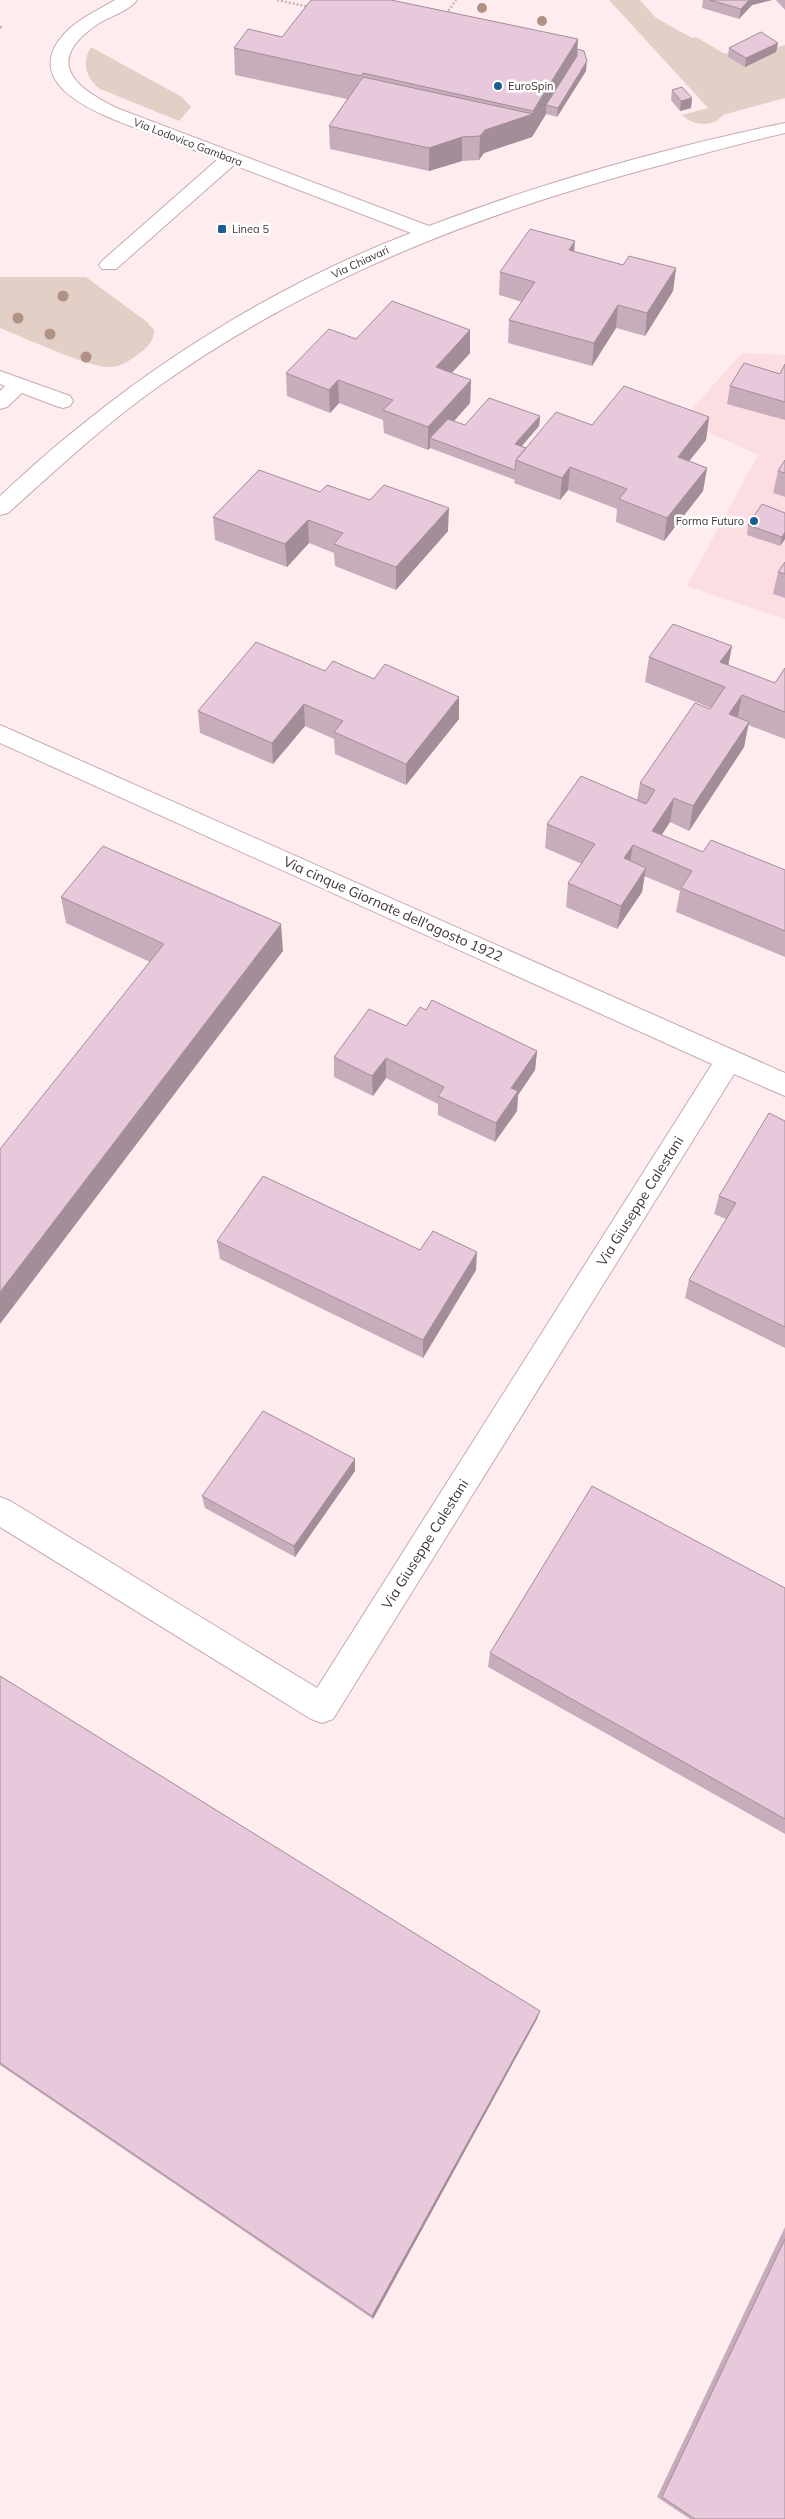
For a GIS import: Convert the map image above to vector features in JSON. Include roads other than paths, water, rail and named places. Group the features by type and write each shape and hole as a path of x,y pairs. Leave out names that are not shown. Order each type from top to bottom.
{"street":[{"name":"Via Lodovico Gambara","path":"128,0 70,38 62,50 59,64 67,83 78,94 98,107 426,232"},
{"name":"Via Chiavari","path":"0,508 90,428 198,350 271,305 314,282 426,232 518,198 600,174 782,128"},
{"path":"109,265 231,158"},
{"path":"0,377 63,401"},
{"path":"0,402 20,384"},
{"name":"Via cinque Giornate dell'agosto 1922","path":"0,733 785,1085"},
{"name":"Via Giuseppe Calestani","path":"0,1511 322,1708 729,1059"}],"place":[{"name":"EuroSpin","path":"498,86"},
{"name":"Linea 5","path":"222,229"},
{"name":"Forma Futuro","path":"754,521"}]}
